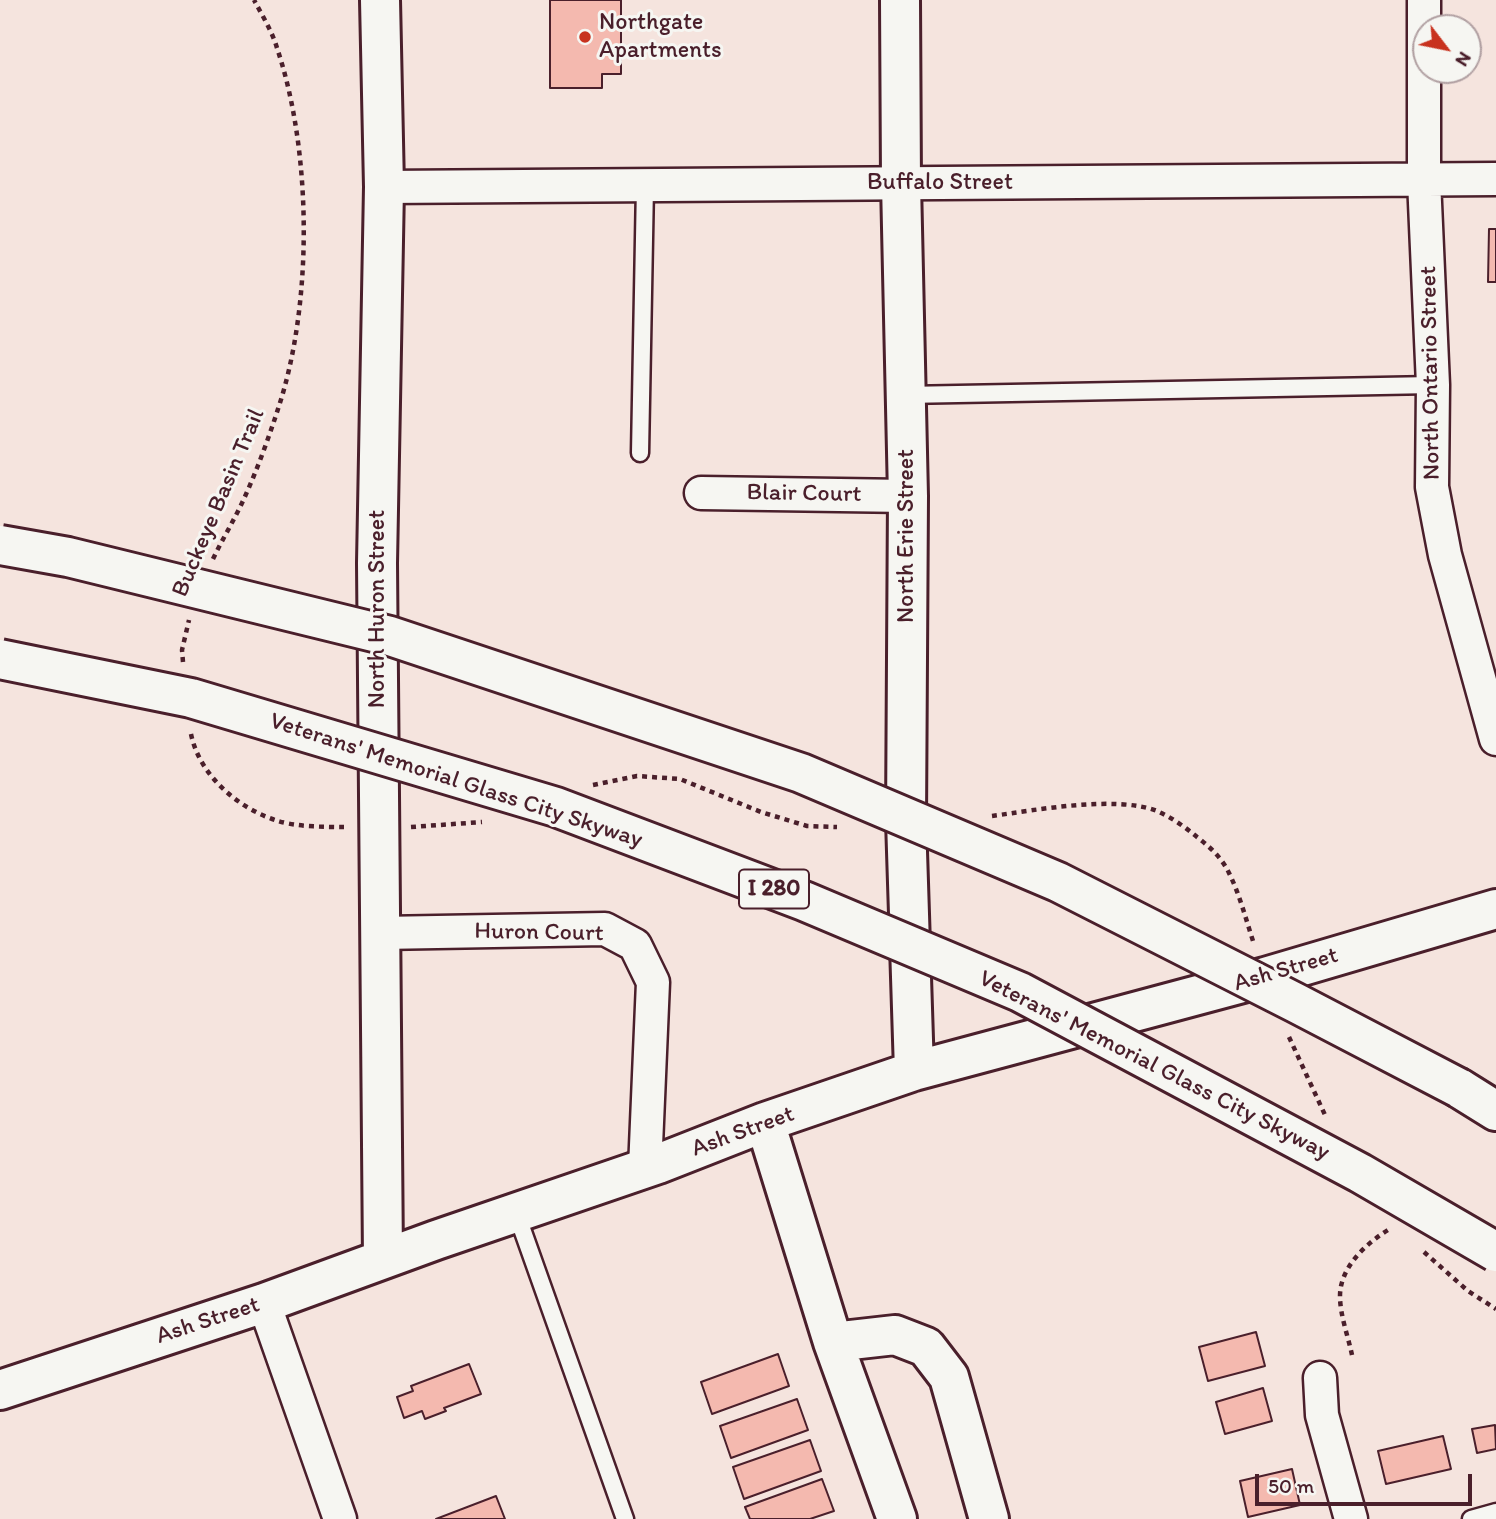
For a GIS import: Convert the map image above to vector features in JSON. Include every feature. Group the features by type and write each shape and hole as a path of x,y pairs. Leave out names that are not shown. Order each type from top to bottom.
{"main road":[{"name":"North Huron Street","path":"380,0 384,187 377,563 383,1259"},
{"name":"North Erie Street","path":"900,0 908,496 906,820 914,1071"},
{"path":"0,545 68,557 390,636 801,774 1058,882 1296,1003 1496,1110"},
{"name":"Veterans' Memorial Glass City Skyway","path":"0,659 191,698 556,807 804,901 1020,992 1360,1173 1496,1252"},
{"name":"Ash Street","path":"0,1390 264,1303 914,1071 1265,977 1496,909"},
{"path":"765,1122 833,1342 897,1519"},
{"path":"833,1342 895,1335 926,1347 949,1377 989,1519"}],"street":[{"name":"North Ontario Street","path":"1424,0 1424,180 1433,385 1432,487 1445,555 1494,724"},
{"name":"Buffalo Street","path":"384,187 1496,179"},
{"name":"Blair Court","path":"701,493 908,496"},
{"name":"Huron Court","path":"380,933 605,929 635,945 653,982 645,1168"},
{"path":"264,1303 340,1519"},
{"path":"1320,1378 1322,1415 1351,1519"}],"lane":[{"path":"640,453 645,185"},
{"path":"905,395 1433,385"},
{"path":"516,1212 625,1519"},
{"path":"1471,1519 1496,1513"}],"path":[{"name":"Buckeye Basin Trail","path":"212,563 242,504 279,405 292,352 301,294 303,229 300,155 293,106 277,45 254,0"},
{"name":"Buckeye Basin Trail","path":"183,663 182,650 192,611"},
{"path":"190,732 205,768 223,790 251,809 276,821 308,826 350,827"},
{"path":"982,818 1056,807 1095,805 1128,805 1156,811 1185,827 1212,849 1228,871 1255,946"},
{"path":"1352,1355 1340,1294 1345,1274 1360,1251 1398,1224"}],"building":[{"name":"Northgate Apartments","path":"550,0 621,0 621,74 602,74 602,88 550,88"},
{"path":"1489,229 1496,229 1496,282 1488,282"},
{"path":"1256,1332 1265,1366 1208,1381 1199,1347"},
{"path":"778,1354 789,1386 712,1414 701,1382"},
{"path":"469,1364 481,1394 444,1408 446,1411 425,1419 422,1411 404,1418 397,1397 413,1391 411,1386"},
{"path":"1263,1388 1272,1421 1225,1434 1216,1402"},
{"path":"797,1399 808,1430 731,1458 720,1426"},
{"path":"1495,1425 1496,1449 1477,1453 1472,1429"},
{"path":"1443,1436 1451,1469 1386,1484 1378,1451"},
{"path":"810,1440 821,1471 744,1499 733,1467"},
{"path":"1292,1469 1300,1505 1248,1517 1240,1481"},
{"path":"822,1479 834,1511 810,1519 750,1519 745,1507"},
{"path":"496,1496 505,1519 436,1519"}],"place":[{"name":"Northgate Apartments","path":"585,37"}]}
